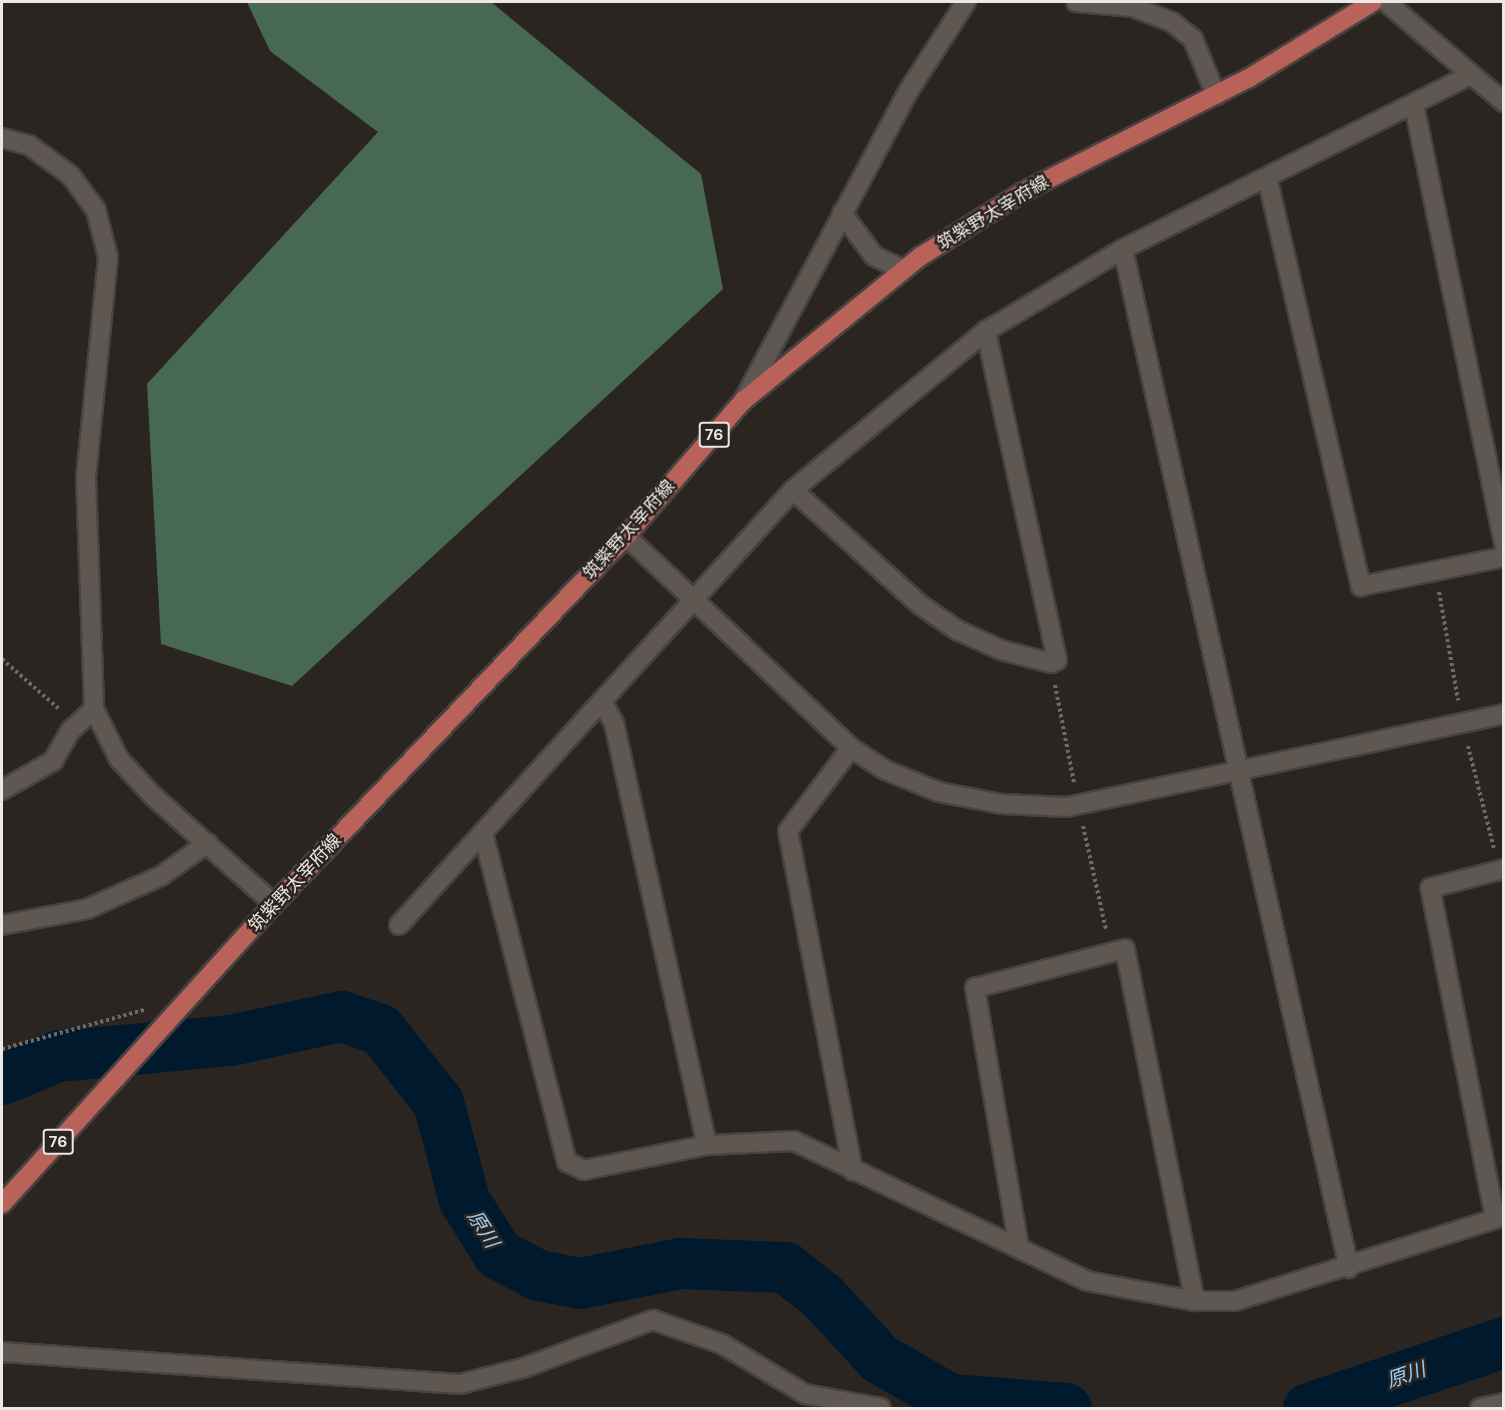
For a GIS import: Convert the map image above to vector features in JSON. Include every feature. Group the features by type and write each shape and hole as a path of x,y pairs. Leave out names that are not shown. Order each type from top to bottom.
{"main road":[{"name":"筑紫野太宰府線","path":"2,1204 274,904 626,536 743,401 904,270 1023,192 1216,95 1373,2"}],"street":[{"path":"743,401 909,90 966,2"},
{"path":"1076,2 1133,7 1172,22 1193,39 1216,95"},
{"path":"1386,2 1503,102"},
{"path":"399,925 793,490 986,331 1123,249 1268,180 1470,75"},
{"path":"1414,105 1503,545"},
{"path":"2,138 29,145 71,176 96,210 108,257 86,477 94,709 118,759 274,904"},
{"path":"1268,180 1360,586 1503,557"},
{"path":"842,213 874,256 904,270"},
{"path":"1123,249 1241,771 1348,1268"},
{"path":"793,490 919,604 957,630 1001,650 1051,663 1057,660 1048,607 986,331"},
{"path":"626,536 692,602 850,748 885,770 939,792 1002,804 1078,805 1503,714"},
{"path":"602,702 614,723 708,1145"},
{"path":"2,790 53,761 77,725 94,709"},
{"path":"850,748 788,831 854,1171"},
{"path":"483,833 567,1162 584,1170 708,1145 794,1141 1087,1281 1195,1301 1235,1301 1348,1268 1499,1217 1430,888 1501,870"},
{"path":"2,925 87,909 161,876 208,843"},
{"path":"1019,1248 975,988 1125,949 1195,1301"},
{"path":"2,1352 460,1384 523,1368 653,1320 722,1344 805,1394 880,1408"},
{"path":"1480,1408 1503,1403"}],"path":[{"path":"1435,571 1462,723 1501,870"},
{"path":"2,659 77,725"},
{"path":"1051,663 1078,805 1112,952"},
{"path":"2,1049 132,1010 178,1011"}],"green space":[{"path":"247,2 491,2 701,174 723,289 292,686 161,644 147,384 378,132 270,51"}],"waterway":[{"name":"原川","path":"2,1079 57,1056 230,1040 341,1016 380,1029 438,1102 464,1200 498,1254 538,1275 580,1283 680,1263 785,1267 822,1296 879,1358 950,1399 1066,1408"},
{"name":"原川","path":"1308,1408 1504,1342"}]}
